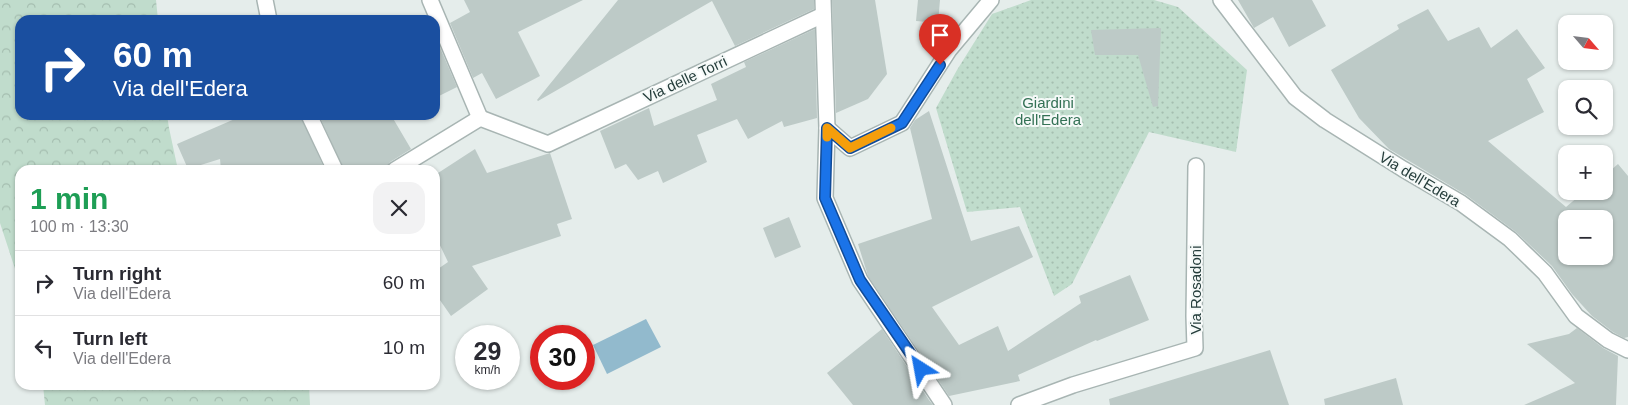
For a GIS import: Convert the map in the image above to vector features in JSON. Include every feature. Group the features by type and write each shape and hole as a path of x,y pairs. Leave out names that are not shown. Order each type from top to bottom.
{"street":[{"path":"265,0 268,15"},
{"path":"430,0 436,15"},
{"path":"827,128 850,148 902,123 949,50 991,0"},
{"name":"Via dell'Edera","path":"1221,0 1295,97 1325,120 1402,169 1461,203 1510,239 1545,273 1576,316 1608,340 1628,350"},
{"path":"823,7 827,128 825,198 860,280 944,405"},
{"name":"Via delle Torri","path":"480,118 548,144 823,7"},
{"path":"403,165 480,118 440,24"},
{"path":"310,120 333,165"},
{"name":"Via Rosadoni","path":"1019,405 1073,385 1195,348 1196,166"}],"green space":[{"path":"0,0 156,0 158,15 15,15 15,120 168,120 177,165 15,165 15,269 0,223"},
{"name":"Giardini dell'Edera","path":"1031,0 1154,0 1178,7 1247,70 1236,152 1149,132 1072,284 1054,296 1020,207 967,212 936,108 992,14"},
{"path":"44,390 309,390 310,405 45,405"}],"water":[{"path":"646,319 661,347 607,374 595,349 595,344"}],"building":[{"path":"464,0 583,0 518,32 540,76 496,99 482,73 473,78 450,23 470,12"},
{"path":"618,0 814,0 814,9 735,46 712,1 538,101"},
{"path":"832,0 875,0 887,74 868,99 836,113"},
{"path":"918,0 940,0 938,23 916,21"},
{"path":"1238,0 1312,0 1326,26 1289,47 1273,17 1254,28"},
{"path":"1428,9 1448,41 1479,27 1491,48 1517,29 1545,68 1527,79 1544,112 1488,141 1566,207 1574,200 1613,200 1613,168 1618,164 1628,176 1628,337 1624,338 1613,332 1592,316 1572,294 1552,266 1516,232 1466,195 1389,149 1359,118 1331,70 1399,29 1397,25"},
{"path":"1161,28 1158,106 1153,107 1138,55 1095,55 1091,30"},
{"path":"815,29 817,118 784,127 782,121 748,139 737,119 697,135 707,162 663,183 658,171 638,180 626,164 615,169 600,131 649,108 654,126 717,100 711,84 746,67 744,62"},
{"path":"440,48 457,87 440,96"},
{"path":"929,111 971,241 1019,226 1033,257 932,307 959,345 998,326 1008,351 1081,303 1079,296 1130,275 1149,320 1096,340 1018,375 1020,381 949,396 868,276 858,244 932,219 910,128 915,120"},
{"path":"232,120 302,120 323,165 221,165 220,159 201,165 186,165 177,144"},
{"path":"321,120 394,120 411,149 390,162 388,165 342,165"},
{"path":"475,149 487,173 550,153 572,219 557,224 561,236 472,266 488,289 451,316 440,300 440,268 448,262 440,245 440,172"},
{"path":"789,217 801,247 775,258 763,228"},
{"path":"1577,328 1603,348 1618,356 1616,405 1524,405 1575,383 1527,344 1569,334"},
{"path":"882,329 933,405 853,405 827,373"},
{"path":"1270,350 1289,405 1110,405 1109,399"},
{"path":"1396,378 1403,405 1325,405 1324,399"}],"slow traffic":[{"path":"827,137 827,128 850,148 891,128"}],"route":[{"path":"921,369 860,280 825,198 827,128 850,148 902,123 940,65"}]}
